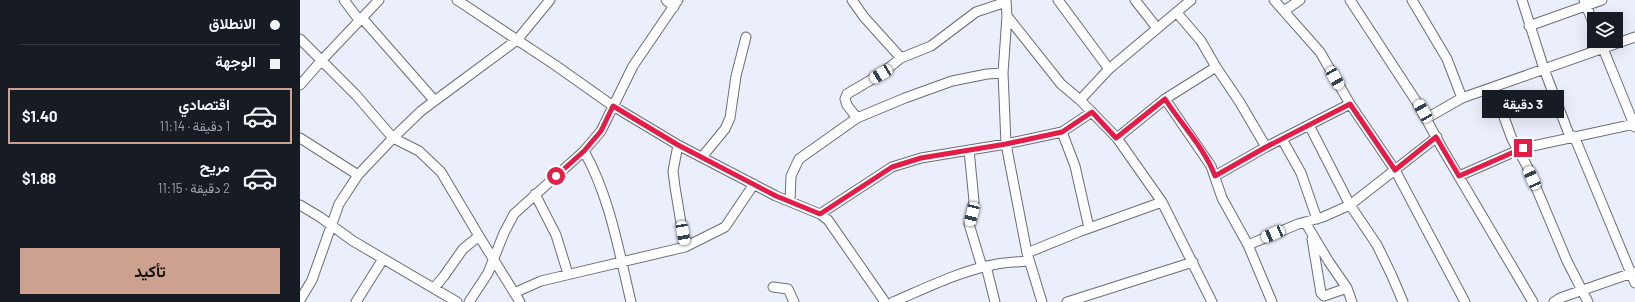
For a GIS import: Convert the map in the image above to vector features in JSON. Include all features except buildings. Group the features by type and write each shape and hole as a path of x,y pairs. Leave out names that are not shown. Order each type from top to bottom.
{"street":[{"path":"344,0 434,100"},
{"path":"300,85 321,60 379,0"},
{"path":"300,300 312,280 339,204 358,175 393,138 434,100 517,40 550,0"},
{"path":"469,302 488,273 504,232 514,214 584,151 601,131 633,66 676,4 666,0"},
{"path":"852,0 864,17 901,58"},
{"path":"1058,0 1109,69"},
{"path":"1134,0 1157,28"},
{"path":"1080,100 1109,69 1191,0"},
{"path":"1274,0 1320,52 1350,104 1395,170 1465,302"},
{"path":"1284,11 1300,0"},
{"path":"1350,0 1427,118 1436,137 1533,302"},
{"path":"1412,0 1447,59 1462,98"},
{"path":"1522,0 1544,69 1635,283"},
{"path":"1530,26 1586,3 1602,0"},
{"path":"460,1 613,106 678,145 754,184 820,214 828,220 885,302"},
{"path":"857,118 847,105 845,99 848,94 881,74 901,58 931,46 976,12 1006,1 1007,16 1003,73 1006,144 1028,257 1042,302"},
{"path":"1177,13 1201,41 1266,147"},
{"path":"1007,16 1061,84 1080,100 1116,138 1162,202 1212,302"},
{"path":"702,157 725,129 730,118 736,76 746,37"},
{"path":"1623,40 1635,37"},
{"path":"300,39 356,95 393,138 419,151 442,172 479,236 520,302"},
{"path":"1427,118 1462,98 1544,69 1594,48"},
{"path":"1459,176 1518,150 1572,137 1634,125 1602,48"},
{"path":"1116,138 1165,99 1216,67"},
{"path":"790,201 791,176 799,159 857,118 905,98 952,81 987,74 1003,73"},
{"path":"1493,87 1512,139 1527,166 1567,261 1588,302"},
{"path":"1165,99 1207,158 1222,198 1248,245 1272,302"},
{"path":"1215,176 1266,147 1350,104"},
{"path":"820,214 892,167 921,158 1006,144 1062,132 1092,112"},
{"path":"1309,125 1350,205 1377,244 1403,302"},
{"path":"1062,132 1075,166 1089,228"},
{"path":"1248,245 1350,205 1436,137"},
{"path":"300,138 358,175"},
{"path":"1282,139 1301,173 1317,219"},
{"path":"678,145 673,171 674,187 685,247"},
{"path":"969,150 974,201 970,224 994,302"},
{"path":"584,151 596,174 622,261 631,302"},
{"path":"514,293 541,281 685,247 725,227 754,184"},
{"path":"535,194 556,235 568,274"},
{"path":"894,302 945,280 984,267 1028,257 1089,228 1162,202"},
{"path":"300,205 353,241 457,302"},
{"path":"1305,222 1328,262 1347,288 1352,302"},
{"path":"1310,231 1321,293 1324,296 1327,296 1347,288"},
{"path":"434,288 463,249 479,236"},
{"path":"356,302 383,259"},
{"path":"1067,302 1193,262"},
{"path":"1554,302 1560,298 1632,273"},
{"path":"773,287 788,289 794,302"}],"route":[{"path":"556,176 584,151 601,131 613,106 678,145 776,196 820,214 892,167 921,158 1006,144 1062,132 1092,112 1116,138 1165,99 1207,158 1215,176 1266,147 1350,104 1395,170 1436,137 1459,176 1523,148"}]}
